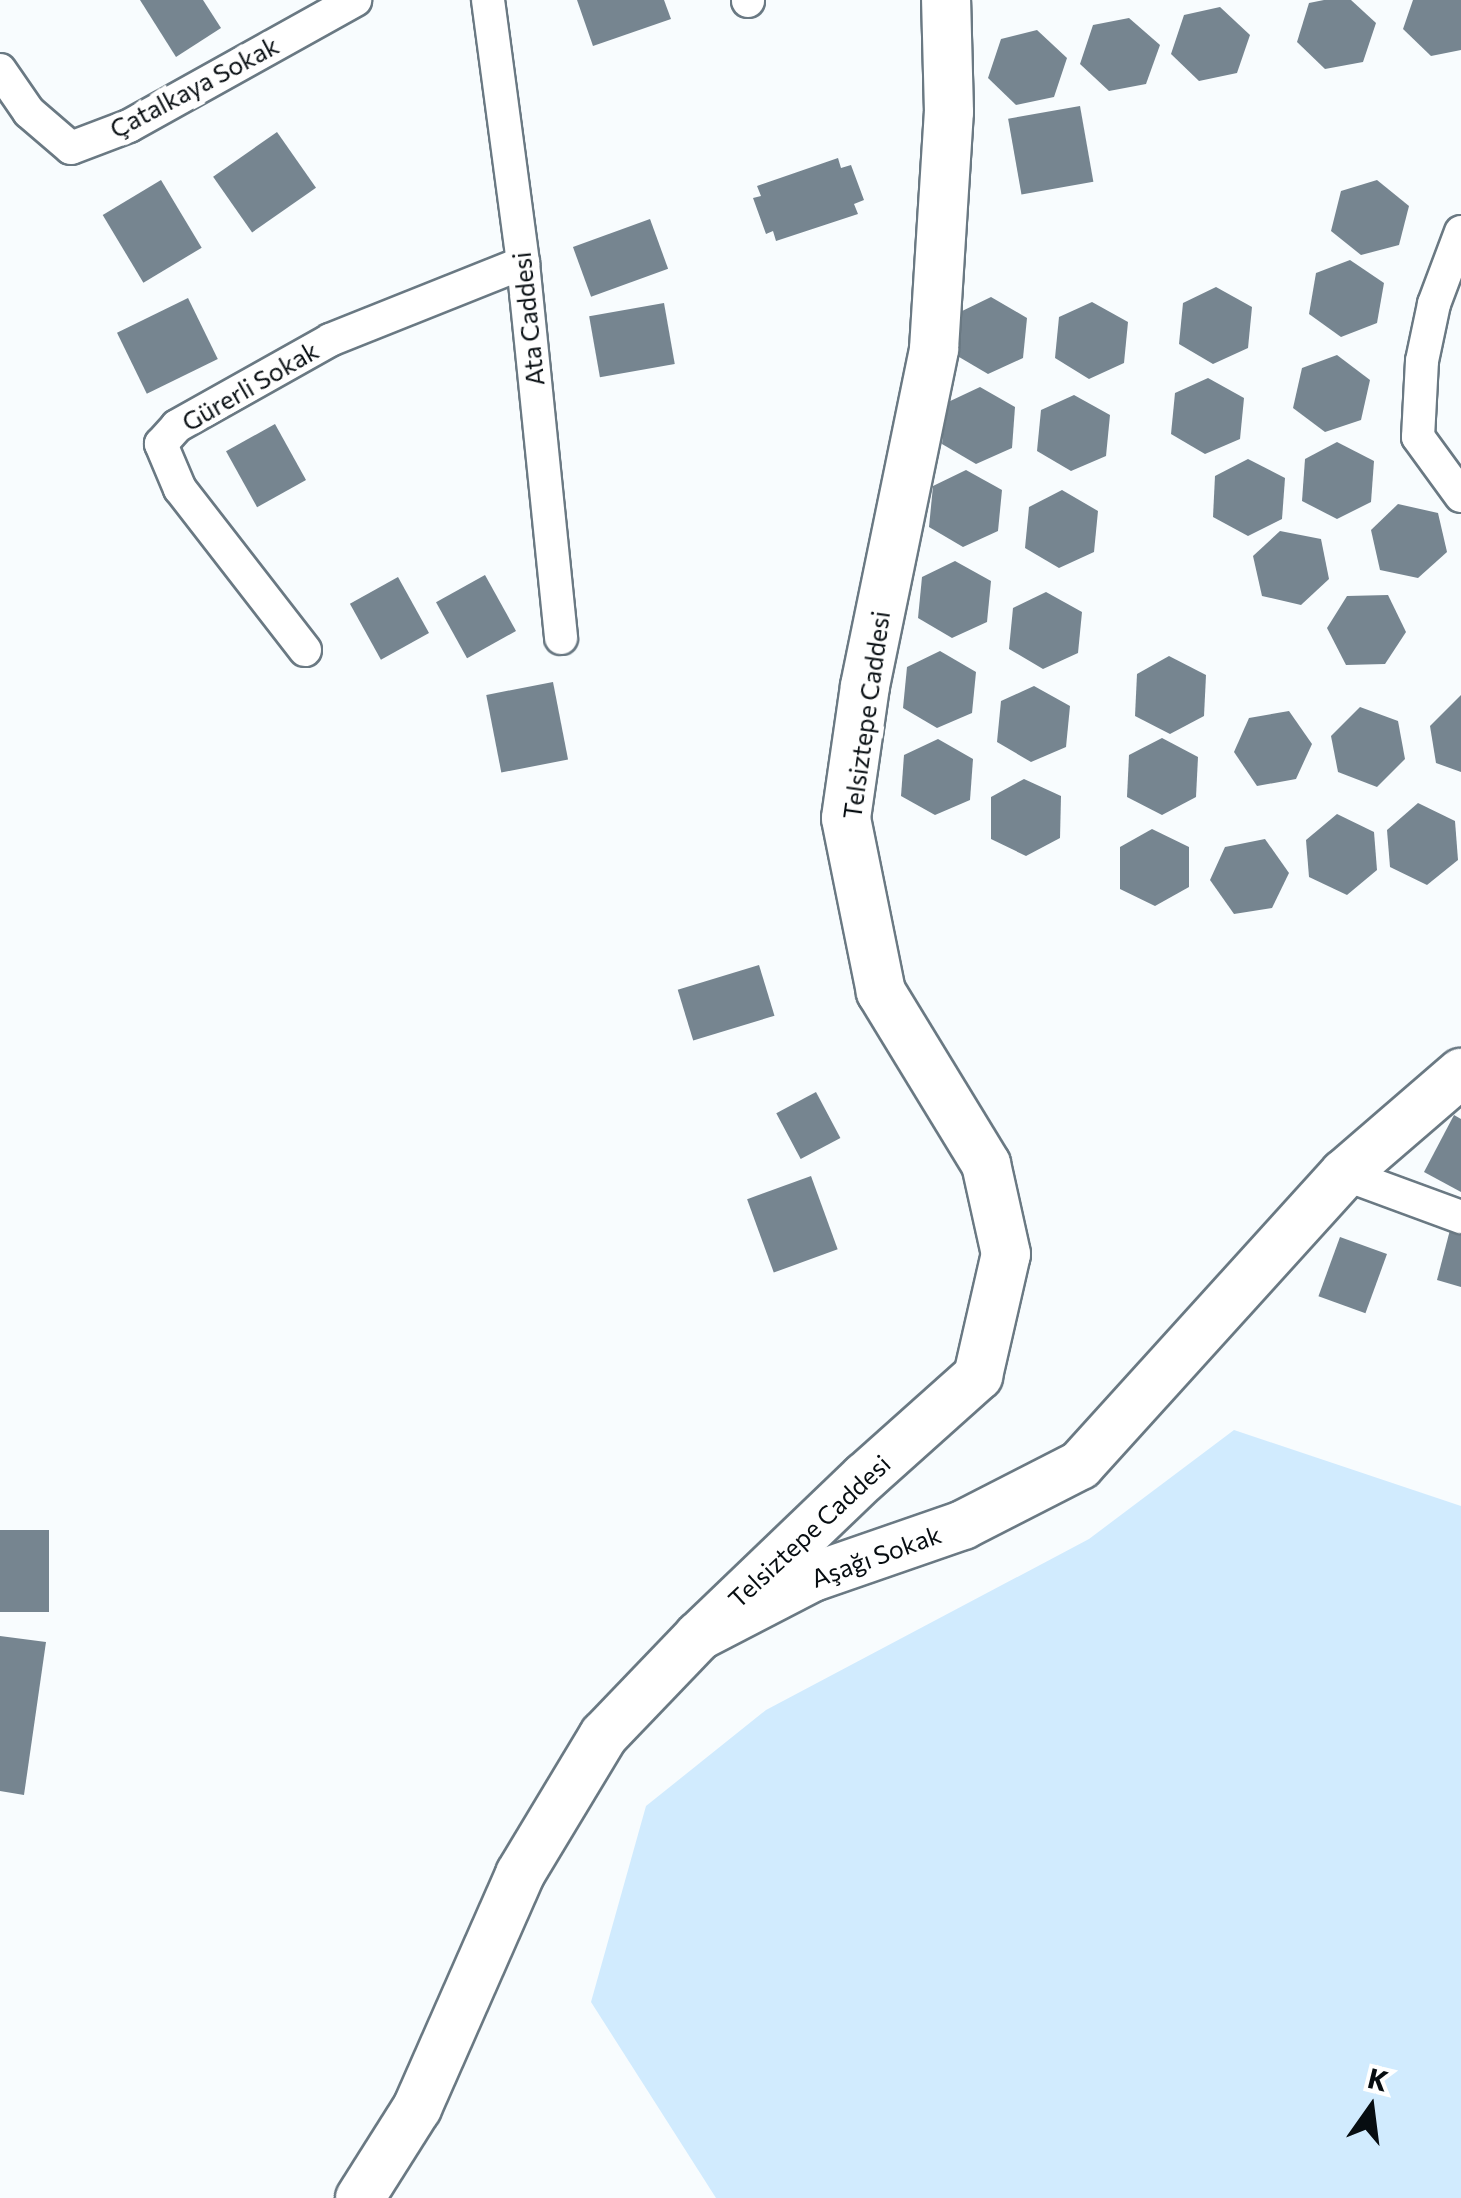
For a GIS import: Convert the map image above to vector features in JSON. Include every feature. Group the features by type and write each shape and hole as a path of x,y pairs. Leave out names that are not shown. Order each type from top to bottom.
{"street":[{"name":"Çatalkaya Sokak","path":"0,70 29,112 71,148 128,126 355,0"},
{"name":"Ata Caddesi","path":"488,0 523,264 561,638"},
{"name":"Telsiztepe Caddesi","path":"699,1636 864,1477 978,1376 1006,1254 986,1164 880,992 846,818 865,686 934,349 949,112 946,0"},
{"path":"1461,232 1434,304 1422,361 1418,437 1461,496"},
{"name":"Gürerli Sokak","path":"305,650 180,488 161,444 177,426 330,340 523,264"},
{"name":"Aşağı Sokak","path":"360,2198 417,2108 529,1858 604,1735 699,1636 812,1576 963,1525 1080,1465 1344,1174 1461,1073"},
{"path":"1344,1174 1461,1216"}],"shaded area":[{"path":"1234,1430 1461,1506 1461,2198 716,2198 591,2002 646,1806 766,1710 1089,1539"}],"building":[{"path":"140,0 203,0 221,28 176,57"},
{"path":"577,0 664,0 671,19 593,46"},
{"path":"1351,0 1376,23 1363,62 1325,69 1297,42 1309,3"},
{"path":"1413,0 1461,0 1461,50 1431,56 1403,29"},
{"path":"1220,7 1250,35 1237,73 1199,81 1171,54 1184,15"},
{"path":"1129,18 1160,45 1146,84 1109,91 1080,64 1093,25"},
{"path":"1037,30 1067,58 1054,97 1016,105 988,78 1001,39"},
{"path":"1080,106 1093,182 1021,195 1008,119"},
{"path":"277,132 316,188 252,232 213,177"},
{"path":"838,158 841,168 851,165 864,200 854,204 858,214 776,241 773,231 766,234 753,198 761,196 757,186"},
{"path":"161,180 202,248 143,283 103,215"},
{"path":"1377,180 1409,206 1399,245 1361,255 1331,231 1341,191"},
{"path":"650,219 668,269 591,297 573,247"},
{"path":"1350,260 1384,283 1377,323 1341,337 1309,314 1316,273"},
{"path":"1216,287 1252,307 1248,348 1213,364 1179,344 1183,303"},
{"path":"991,297 1027,318 1023,358 988,374 954,354 958,313"},
{"path":"188,298 218,359 147,394 117,333"},
{"path":"1092,302 1128,322 1124,363 1089,379 1055,358 1059,317"},
{"path":"664,303 675,364 600,377 589,316"},
{"path":"1337,355 1370,380 1361,420 1325,432 1293,408 1302,368"},
{"path":"1208,378 1244,398 1240,439 1205,454 1171,434 1175,393"},
{"path":"980,387 1015,407 1012,448 976,464 942,444 946,403"},
{"path":"1074,395 1110,415 1106,456 1071,471 1037,451 1041,410"},
{"path":"275,424 306,480 257,507 226,451"},
{"path":"1337,442 1374,461 1371,502 1337,519 1302,501 1305,459"},
{"path":"1248,459 1285,478 1282,519 1248,536 1213,517 1215,476"},
{"path":"966,470 1002,490 998,531 963,547 929,527 933,486"},
{"path":"1062,490 1098,511 1094,552 1059,568 1025,548 1029,507"},
{"path":"1398,504 1438,513 1447,552 1418,578 1380,570 1371,530"},
{"path":"1280,531 1321,539 1329,579 1301,605 1262,596 1253,556"},
{"path":"955,561 991,581 987,622 952,638 918,618 922,577"},
{"path":"485,575 516,631 467,658 436,602"},
{"path":"398,577 429,633 381,660 350,604"},
{"path":"1046,592 1082,612 1078,653 1043,669 1009,649 1013,608"},
{"path":"1388,595 1406,632 1385,664 1346,665 1327,628 1347,596"},
{"path":"940,651 976,672 972,713 937,728 903,708 907,667"},
{"path":"1169,656 1206,675 1204,716 1170,734 1135,716 1137,674"},
{"path":"553,682 568,760 501,773 486,695"},
{"path":"1034,686 1070,706 1066,747 1031,762 997,742 1001,701"},
{"path":"1461,695 1461,772 1436,763 1430,726"},
{"path":"1360,707 1398,721 1405,759 1377,787 1338,772 1331,736"},
{"path":"1289,711 1312,744 1296,779 1257,786 1234,752 1249,718"},
{"path":"1162,738 1198,757 1196,797 1162,815 1127,797 1129,755"},
{"path":"938,739 973,759 970,800 935,815 901,796 904,755"},
{"path":"1024,779 1061,796 1060,838 1026,856 991,839 991,797"},
{"path":"1418,803 1455,821 1458,860 1427,885 1390,867 1387,830"},
{"path":"1337,814 1374,832 1377,870 1347,895 1309,877 1306,840"},
{"path":"1152,829 1189,847 1189,887 1155,906 1120,889 1120,847"},
{"path":"1265,839 1289,873 1272,908 1234,914 1210,880 1225,847"},
{"path":"759,965 774,1016 693,1041 678,990"},
{"path":"816,1092 840,1138 801,1159 776,1113"},
{"path":"1454,1115 1461,1119 1461,1192 1424,1172"},
{"path":"811,1176 838,1249 774,1273 747,1199"},
{"path":"1451,1226 1461,1229 1461,1287 1437,1280"},
{"path":"1340,1237 1387,1254 1365,1313 1318,1296"},
{"path":"0,1530 49,1530 49,1612 0,1612"},
{"path":"0,1636 46,1642 24,1795 0,1791"}]}
